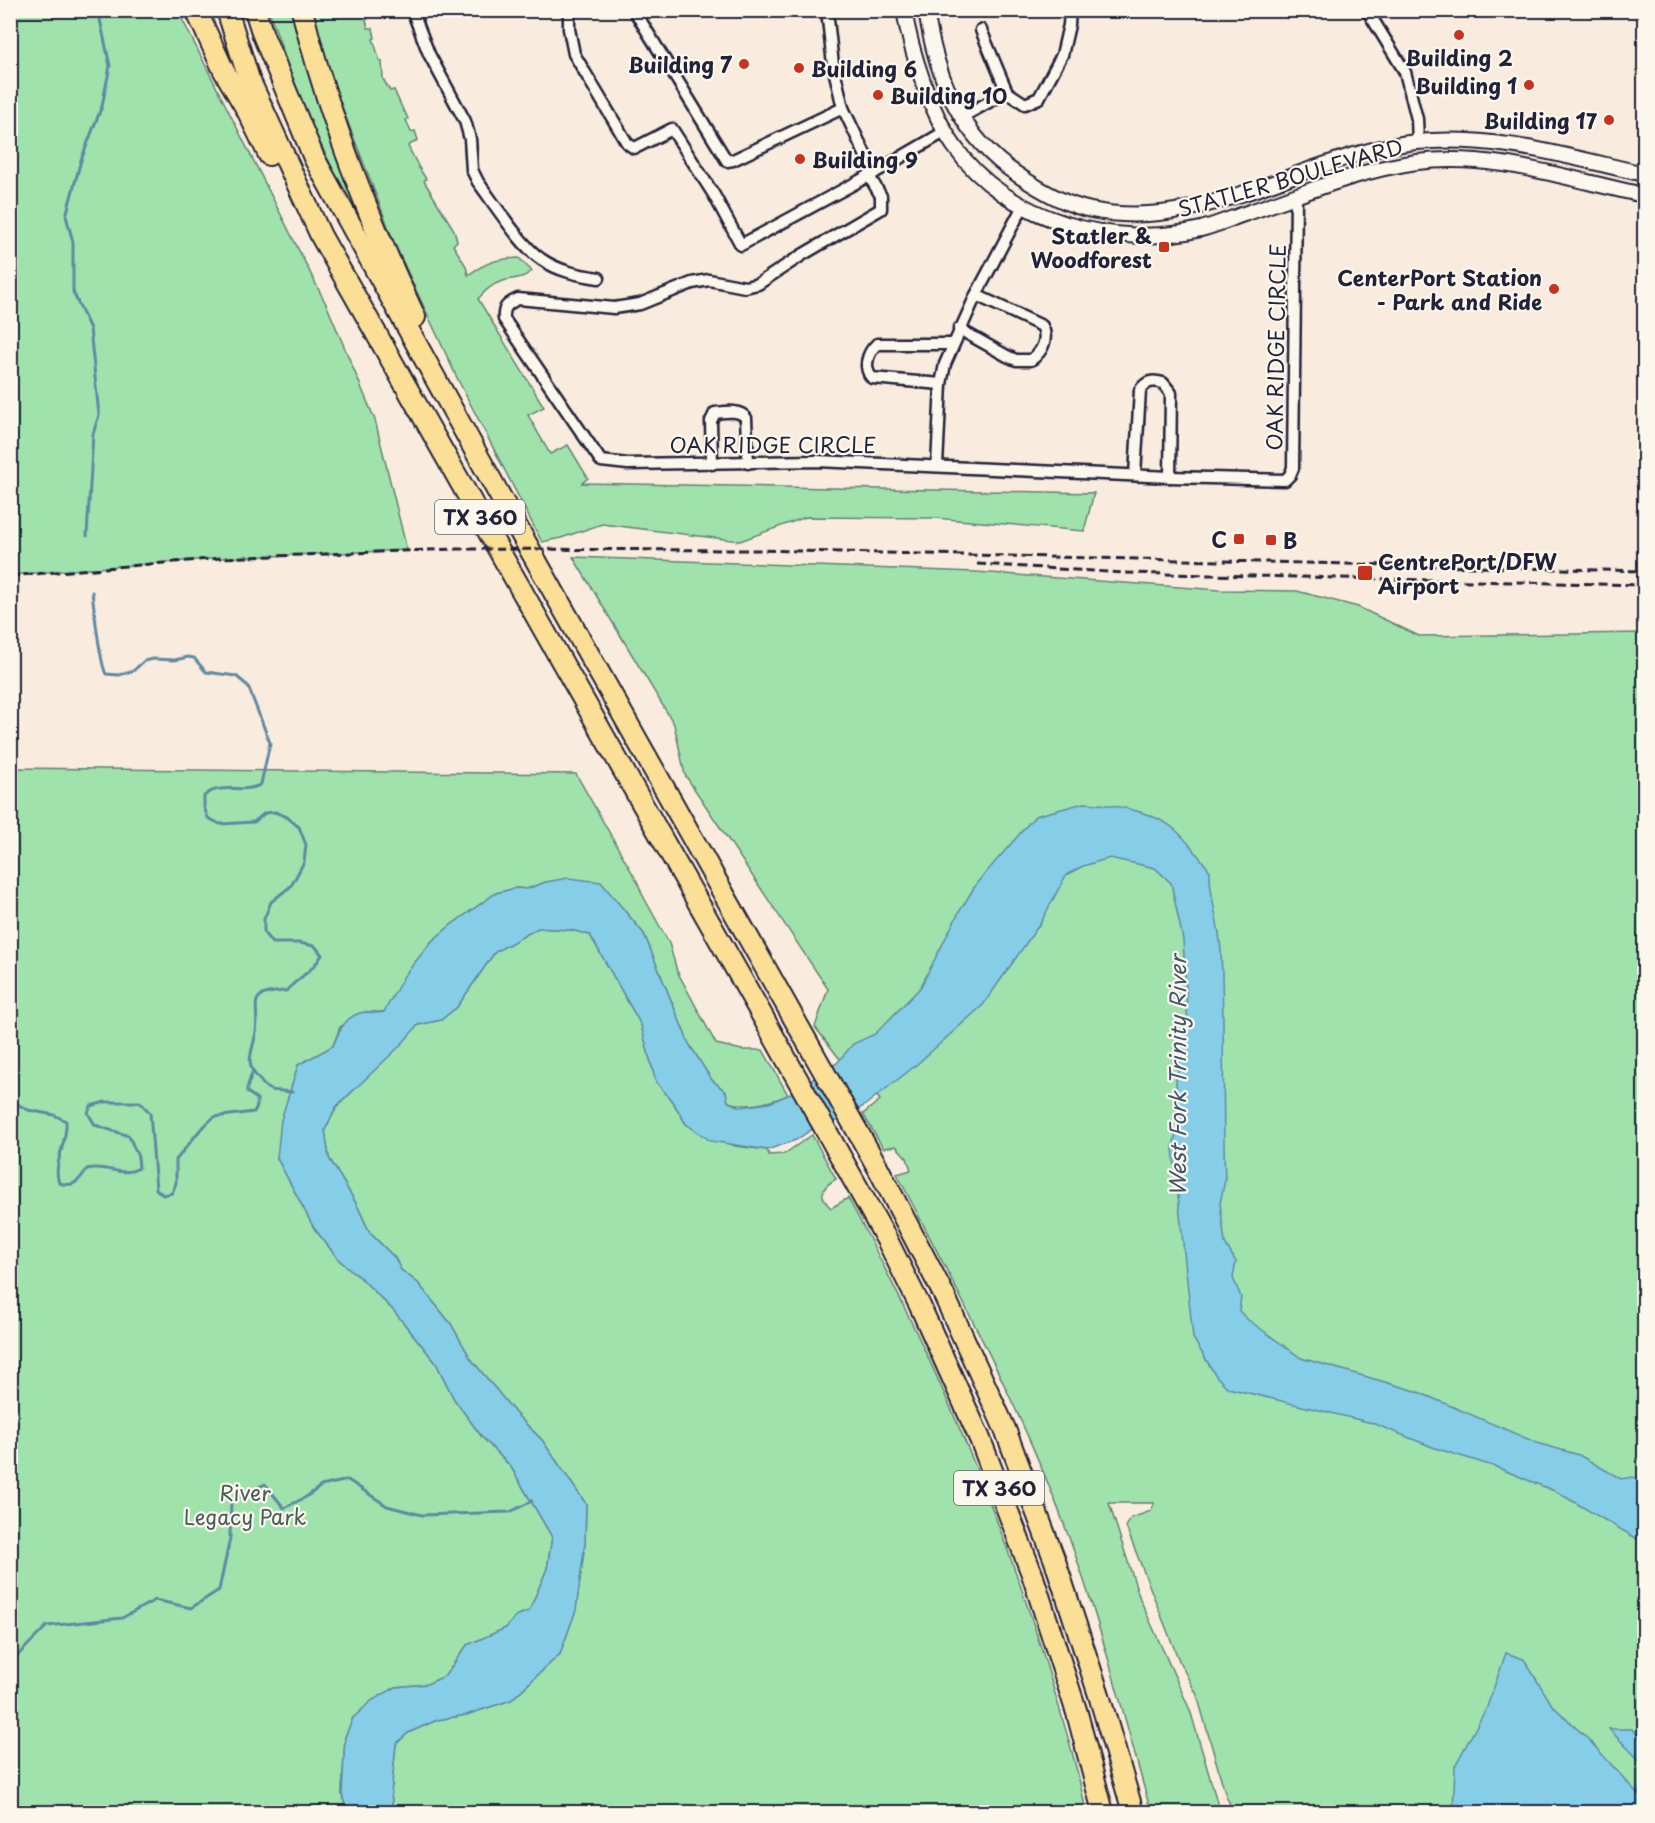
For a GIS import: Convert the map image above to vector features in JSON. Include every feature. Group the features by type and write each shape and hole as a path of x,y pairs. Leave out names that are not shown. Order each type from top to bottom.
{"highway":[{"path":"196,10 281,180 305,204"},
{"name":"TX 360","path":"227,10 249,79 305,204 327,247 759,1011 920,1306 980,1439 1007,1506 1077,1713 1103,1812"},
{"name":"TX 360","path":"255,10 262,35 314,159 521,534 877,1166 943,1293 975,1361 1026,1481 1078,1628 1133,1812"},
{"path":"302,10 320,74 350,160 384,251 429,347 437,382"}],"street":[{"path":"412,10 429,54 465,121 470,139 472,170 478,182 530,251 555,267 576,275 599,278"},
{"path":"569,10 569,29 574,54 627,143 638,147 672,129 714,195 741,245 871,175 946,131 962,117 1007,92"},
{"path":"634,10 727,161 843,108"},
{"path":"827,10 834,65 843,108 861,145 871,175"},
{"name":"STATLER BOULEVARD","path":"904,10 912,48 924,81 954,146 994,188 1023,206 1071,226 1128,235 1201,229 1370,171 1418,162 1504,163 1644,195"},
{"name":"STATLER BOULEVARD","path":"926,10 938,64 962,117 975,137 989,153 1035,187 1090,210 1152,214 1196,208 1331,161 1375,149 1418,142 1504,143 1644,174"},
{"path":"981,30 1007,92 1025,104 1039,98 1062,55 1070,10"},
{"path":"1367,10 1405,72 1417,119 1418,162"},
{"path":"1565,176 1569,156"},
{"name":"OAK RIDGE CIRCLE","path":"871,175 881,196 880,209 758,284 745,287 709,280 692,283 640,304 614,308 518,299 507,304 503,311 504,319 601,461 628,464 818,461 1285,480 1290,476 1293,468 1296,197"},
{"path":"937,466 941,384 945,364 959,329 1023,206"},
{"path":"1196,208 1201,229"},
{"path":"959,329 1016,360 1031,360 1040,353 1045,335 1042,326 976,295"},
{"path":"941,384 873,378 867,367 868,357 877,344 953,344"},
{"path":"1135,475 1140,390 1145,383 1150,381 1163,383 1171,393 1170,477"},
{"path":"712,464 711,421 715,413 728,411 739,412 746,418 748,463"}],"green space":[{"path":"11,10 178,11 327,306 375,420 407,550 222,558 11,575"},
{"path":"269,11 293,11 363,214 363,223 357,219 303,108"},
{"path":"311,11 364,11 368,19 366,20 368,28 373,28 375,38 373,39 380,61 382,61 383,79 390,91 394,90 408,119 406,120 411,132 415,131 418,140 408,146 426,179 424,181 454,230 457,241 453,245 466,266 468,275 492,262 511,258 519,258 532,271 522,277 495,284 478,299 544,407 528,415 550,454 568,445 588,478 582,483 1094,493 1084,531 935,518 806,517 740,541 602,524 542,542 458,380 396,247 337,94"},
{"path":"573,557 976,572 1220,590 1297,591 1358,607 1419,636 1644,633 1644,1812 1234,1812 1226,1796 1197,1695 1180,1663 1126,1527 1131,1518 1151,1511 1154,1503 1109,1503 1140,1599 1190,1710 1220,1812 1151,1812 1097,1623 1059,1510 994,1364 897,1174 911,1170 907,1158 896,1146 883,1148 863,1114 880,1100 872,1090 857,1081 815,1027 828,989 685,775 674,724"},
{"name":"River Legacy Park","path":"11,768 576,774 638,883 669,943 677,971 716,1044 742,1050 763,1050 788,1095 758,1104 743,1105 728,1102 726,1092 711,1079 689,1044 644,934 601,883 546,882 527,889 516,888 496,893 431,942 384,1012 365,1012 340,1027 333,1046 298,1065 277,1158 314,1228 339,1260 394,1311 436,1363 454,1399 482,1437 511,1467 552,1537 547,1569 529,1611 516,1616 506,1628 467,1645 445,1676 427,1684 396,1687 353,1718 345,1737 342,1794 347,1812 11,1812"},
{"path":"538,928 571,930 590,935 641,1025 656,1082 673,1102 686,1124 735,1146 767,1150 769,1155 784,1154 812,1135 836,1179 825,1188 824,1199 831,1208 848,1198 936,1374 987,1495 1051,1680 1075,1762 1086,1812 393,1812 391,1793 396,1744 408,1733 437,1720 466,1715 511,1700 560,1654 576,1609 585,1543 586,1504 542,1440 516,1414 471,1359 451,1324 418,1283 401,1270 395,1258 370,1233 356,1203 329,1158 325,1130 337,1107 418,1025 441,1020 457,1007 495,952"}],"water":[{"path":"1084,803 1131,810 1164,822 1183,837 1210,871 1211,892 1220,942 1222,980 1225,1180 1220,1203 1225,1243 1236,1262 1233,1278 1241,1297 1239,1311 1301,1358 1416,1391 1537,1443 1579,1455 1621,1479 1633,1477 1644,1482 1644,1543 1557,1492 1496,1467 1435,1448 1372,1423 1228,1388 1216,1376 1193,1338 1173,1148 1177,1128 1176,1078 1188,1026 1183,940 1171,883 1155,868 1110,858 1083,866 1066,875 1041,922 983,1005 915,1066 864,1106 842,1119 811,1130 796,1140 767,1150 711,1141 686,1124 673,1102 656,1082 641,1025 590,935 571,930 538,928 495,952 457,1007 441,1020 418,1025 400,1046 336,1107 325,1130 329,1158 356,1203 370,1233 395,1258 401,1270 418,1283 451,1324 471,1359 516,1414 542,1440 586,1504 585,1543 576,1610 560,1654 511,1700 466,1715 437,1720 408,1733 396,1744 391,1793 393,1812 347,1812 342,1794 345,1737 353,1718 371,1701 396,1687 427,1684 445,1676 467,1645 506,1628 516,1616 529,1611 547,1569 552,1537 511,1467 482,1437 454,1399 436,1363 394,1311 339,1260 314,1228 277,1158 281,1120 298,1065 333,1046 341,1029 353,1016 365,1012 384,1012 404,976 431,942 496,893 516,888 527,889 546,882 568,878 601,882 644,934 689,1044 711,1079 726,1092 728,1102 741,1107 769,1103 788,1095 837,1063 853,1044 875,1034 920,988 959,912 977,883 1035,816"},
{"path":"1506,1653 1524,1659 1552,1705 1589,1740 1639,1795 1641,1762 1609,1729 1632,1729 1644,1742 1644,1812 1453,1812 1455,1766 1487,1707"}],"waterway":[{"path":"87,536 93,434 99,415 90,329 73,292 73,242 66,216 81,160 102,106 110,66 98,10"},
{"path":"92,592 99,648 106,674 119,675 133,671 144,661 153,659 175,660 188,657 194,658 206,672 236,676 248,686 270,743 261,784 248,788 218,789 204,796 204,807 208,818 220,824 254,822 265,813 275,812 287,817 299,827 306,845 304,862 291,886 271,902 264,919 264,933 272,943 299,943 315,946 322,955 286,991 273,992 259,997 256,1007 256,1032 250,1057 251,1068 266,1087 292,1092"},
{"path":"10,1100 28,1110 54,1115 66,1121 57,1176 59,1183 69,1185 79,1180 87,1169 101,1168 126,1172 139,1168 138,1157 129,1136 95,1125 88,1113 91,1106 105,1102 140,1102 150,1113 156,1189 163,1195 172,1193 176,1183 176,1160 200,1130 214,1117 254,1112 257,1099 247,1092 252,1073"},
{"path":"10,1663 47,1626 122,1618 155,1600 191,1608 219,1590 230,1538 231,1501 265,1484 284,1508 321,1486 348,1480 387,1506 422,1515 510,1512 532,1501"}],"railway":[{"path":"10,576 222,558 455,549 756,550 1644,571"},
{"path":"977,564 1125,573 1644,585"}],"place":[{"name":"Building 2","path":"1459,35"},
{"name":"Building 7","path":"744,64"},
{"name":"Building 6","path":"799,68"},
{"name":"Building 1","path":"1529,85"},
{"name":"Building 10","path":"878,95"},
{"name":"Building 17","path":"1609,120"},
{"name":"Building 9","path":"800,159"},
{"name":"Statler & Woodforest","path":"1164,247"},
{"name":"CenterPort Station - Park and Ride","path":"1554,289"},
{"name":"C","path":"1239,539"},
{"name":"B","path":"1271,540"},
{"name":"CentrePort/DFW Airport","path":"1365,573"}],"water label":[{"name":"West Fork Trinity River","path":"1176,1076"}]}
